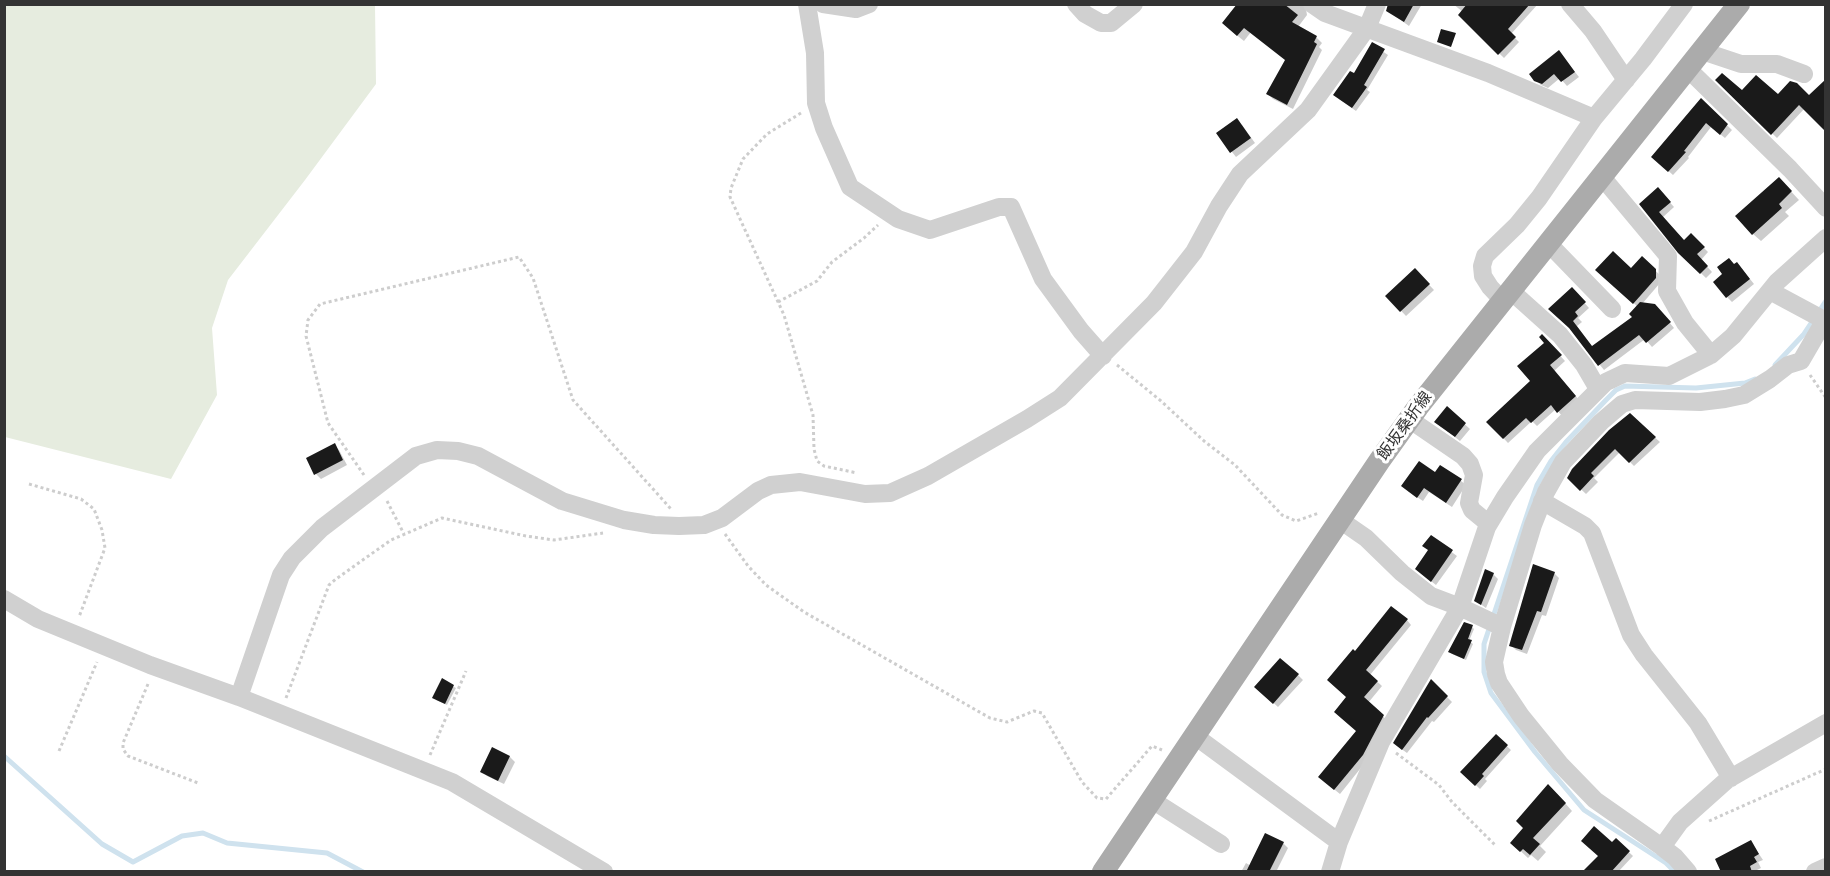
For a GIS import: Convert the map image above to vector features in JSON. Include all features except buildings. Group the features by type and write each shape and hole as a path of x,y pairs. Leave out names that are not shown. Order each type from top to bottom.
{"main road":[{"name":"飯坂桑折線","path":"1103,872 1409,420 1739,4"}],"street":[{"path":"807,4 815,53 816,103 824,128 850,187 897,219 930,230 999,207 1011,207 1042,279 1103,356"},
{"path":"823,4 856,9 869,4"},
{"path":"1076,4 1084,14 1101,23 1111,23 1134,4"},
{"path":"1312,4 1325,13 1488,73 1594,118"},
{"path":"239,697 281,576 292,558 322,528 416,456 437,450 458,451 478,456 562,501 624,520 654,525 704,525 722,518 758,491 771,485 800,482 865,494 890,493 1027,420 1059,398 1154,303 1194,252 1219,206 1240,174 1308,110 1367,28 1377,4"},
{"path":"1570,4 1593,31 1626,80"},
{"path":"1684,4 1594,118 1539,198 1517,225 1485,256 1482,266 1483,276 1490,287 1507,296 1560,335 1584,365 1612,392 1635,400 1700,402 1744,395 1770,380 1788,365 1801,361 1820,317 1770,291"},
{"path":"1702,51 1740,64 1777,64 1804,74"},
{"path":"1688,69 1790,169 1826,208"},
{"path":"1602,177 1668,256 1667,291 1685,322 1712,355"},
{"path":"1688,872 1675,857 1662,847 1594,800 1560,764 1521,716 1496,674 1493,623 1542,501 1563,462 1601,422 1612,392 1625,373 1669,376 1712,355 1733,336 1770,291 1826,238"},
{"path":"1548,244 1612,309"},
{"path":"1330,872 1339,842 1381,742 1460,607 1489,524 1504,497 1537,451 1612,392"},
{"path":"1409,420 1463,456 1470,464 1474,474 1469,503 1472,510 1489,524"},
{"path":"1542,501 1585,526 1592,533 1631,635 1698,723 1731,778"},
{"path":"1340,520 1366,538 1402,573 1431,596 1493,623"},
{"path":"4,599 38,619 104,646 452,782 604,872"},
{"path":"1662,847 1680,822 1731,778 1826,723"},
{"path":"1195,736 1339,842"},
{"path":"1152,800 1221,843"},
{"path":"1815,872 1826,867"}],"path":[{"path":"816,103 767,134 743,159 731,188 730,197 784,315 813,415 814,449 817,461 824,466 858,473"},
{"path":"778,302 817,281 832,262 880,223 884,209"},
{"path":"404,534 376,487 328,423 306,336 308,320 320,304 519,257 533,278 573,400 670,507 679,526"},
{"path":"1103,356 1125,370 1204,441 1235,465 1282,515 1296,521 1319,513 1340,520"},
{"path":"1801,361 1826,398"},
{"path":"29,483 81,499 94,509 102,530 105,548 73,633"},
{"path":"280,713 330,585 391,540 442,518 554,540 604,533 619,527 624,520"},
{"path":"716,520 748,566 766,585 804,612 990,718 1007,722 1034,711 1042,713 1082,782 1097,798 1106,799 1152,746 1180,758"},
{"path":"59,752 104,646"},
{"path":"156,667 123,743 123,749 128,756 198,783"},
{"path":"423,770 466,671"},
{"path":"1381,742 1439,785 1452,802 1495,845"},
{"path":"1702,824 1826,769"}],"shaded area":[{"path":"4,5 375,5 376,84 228,280 212,328 217,395 171,479 5,437"}],"waterway":[{"path":"1775,365 1804,334 1826,301"},
{"path":"1675,872 1666,863 1584,810 1535,752 1491,693 1484,672 1484,644 1537,485 1551,461 1566,442 1616,390 1625,386 1696,388 1745,383 1755,379"},
{"path":"4,756 102,844 133,862 182,836 203,833 227,843 327,853 363,872"}]}
